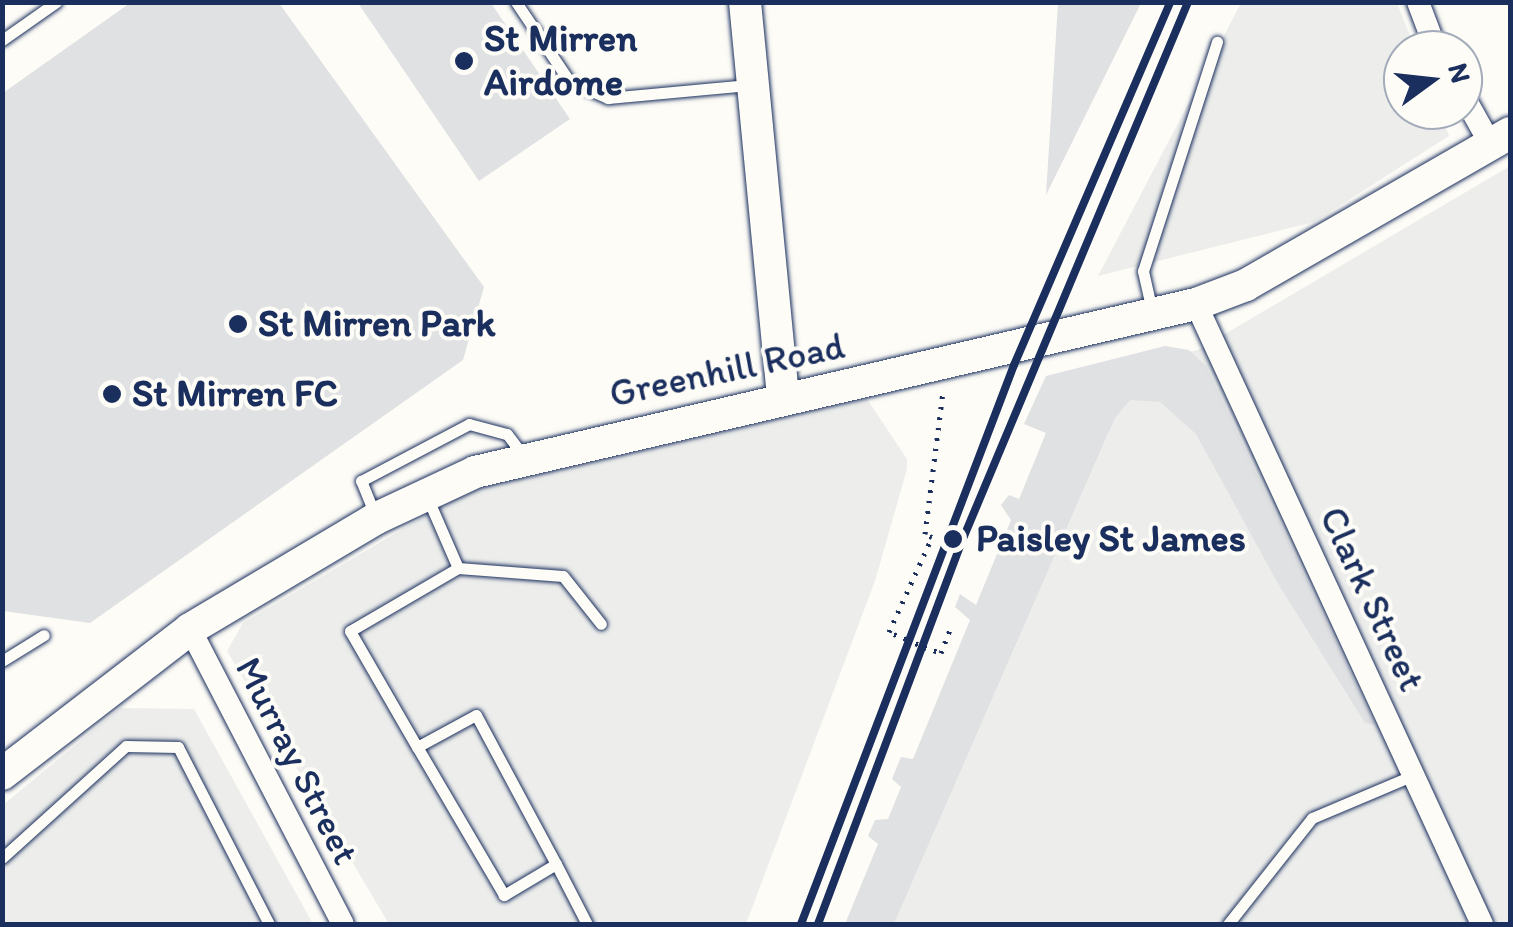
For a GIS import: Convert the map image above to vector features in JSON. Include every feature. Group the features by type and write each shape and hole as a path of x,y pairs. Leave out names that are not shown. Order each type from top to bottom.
{"street":[{"path":"746,2 784,398"},
{"path":"1418,2 1428,30"},
{"path":"1483,118 1501,139"},
{"name":"Greenhill Road","path":"2,774 190,629 376,518 426,495 523,456 1196,304 1246,285 1501,139"},
{"name":"Clark Street","path":"1196,304 1482,924"},
{"name":"Murray Street","path":"190,629 342,924"}],"lane":[{"path":"2,40 56,2"},
{"path":"516,2 569,81 608,98 752,85"},
{"path":"1153,315 1143,271 1217,42"},
{"path":"376,518 360,481 470,424 507,434 523,456"},
{"path":"426,495 458,568"},
{"path":"556,864 504,895 350,631 458,568 562,576 600,624"},
{"path":"2,661 44,635"},
{"path":"418,747 476,715 587,924"},
{"path":"2,858 126,746 178,747 269,924"},
{"path":"1228,924 1312,818 1414,775"}],"path":[{"path":"944,410 926,534 932,537 889,632 941,653 950,630"}],"shaded area":[{"name":"St Mirren Park","path":"130,3 279,3 484,287 463,360 90,623 3,611 3,93"},
{"name":"St Mirren Airdome","path":"358,3 491,3 570,119 479,181"},
{"path":"1058,3 1141,3 1046,195"},
{"path":"1241,3 1397,3 1408,30 1383,30 1383,130 1447,130 1449,136 1314,222 1098,276"},
{"path":"1510,166 1510,924 894,924 1110,430 1096,371 1198,350"},
{"path":"1165,346 1189,350 1206,366 1375,725 1365,723 1277,582 1196,434 1160,402 1130,400 1115,418 894,924 845,924 878,844 868,836 875,820 888,819 901,787 892,779 901,757 913,759 970,620 955,607 960,594 976,605 1011,520 1001,505 1009,495 1019,499 1046,433 1024,424 1046,376"},
{"path":"867,399 907,459 907,469 875,581 746,924 389,924 227,651 243,623 466,492"},
{"path":"120,708 194,709 313,924 3,924 3,805"}],"railway":[{"path":"801,924 1014,365 1170,2"},
{"path":"818,924 962,541 1188,2"}],"place":[{"name":"St Mirren Airdome","path":"464,61"},
{"name":"St Mirren Park","path":"238,324"},
{"name":"St Mirren FC","path":"112,394"},
{"name":"Paisley St James","path":"953,539"}]}
